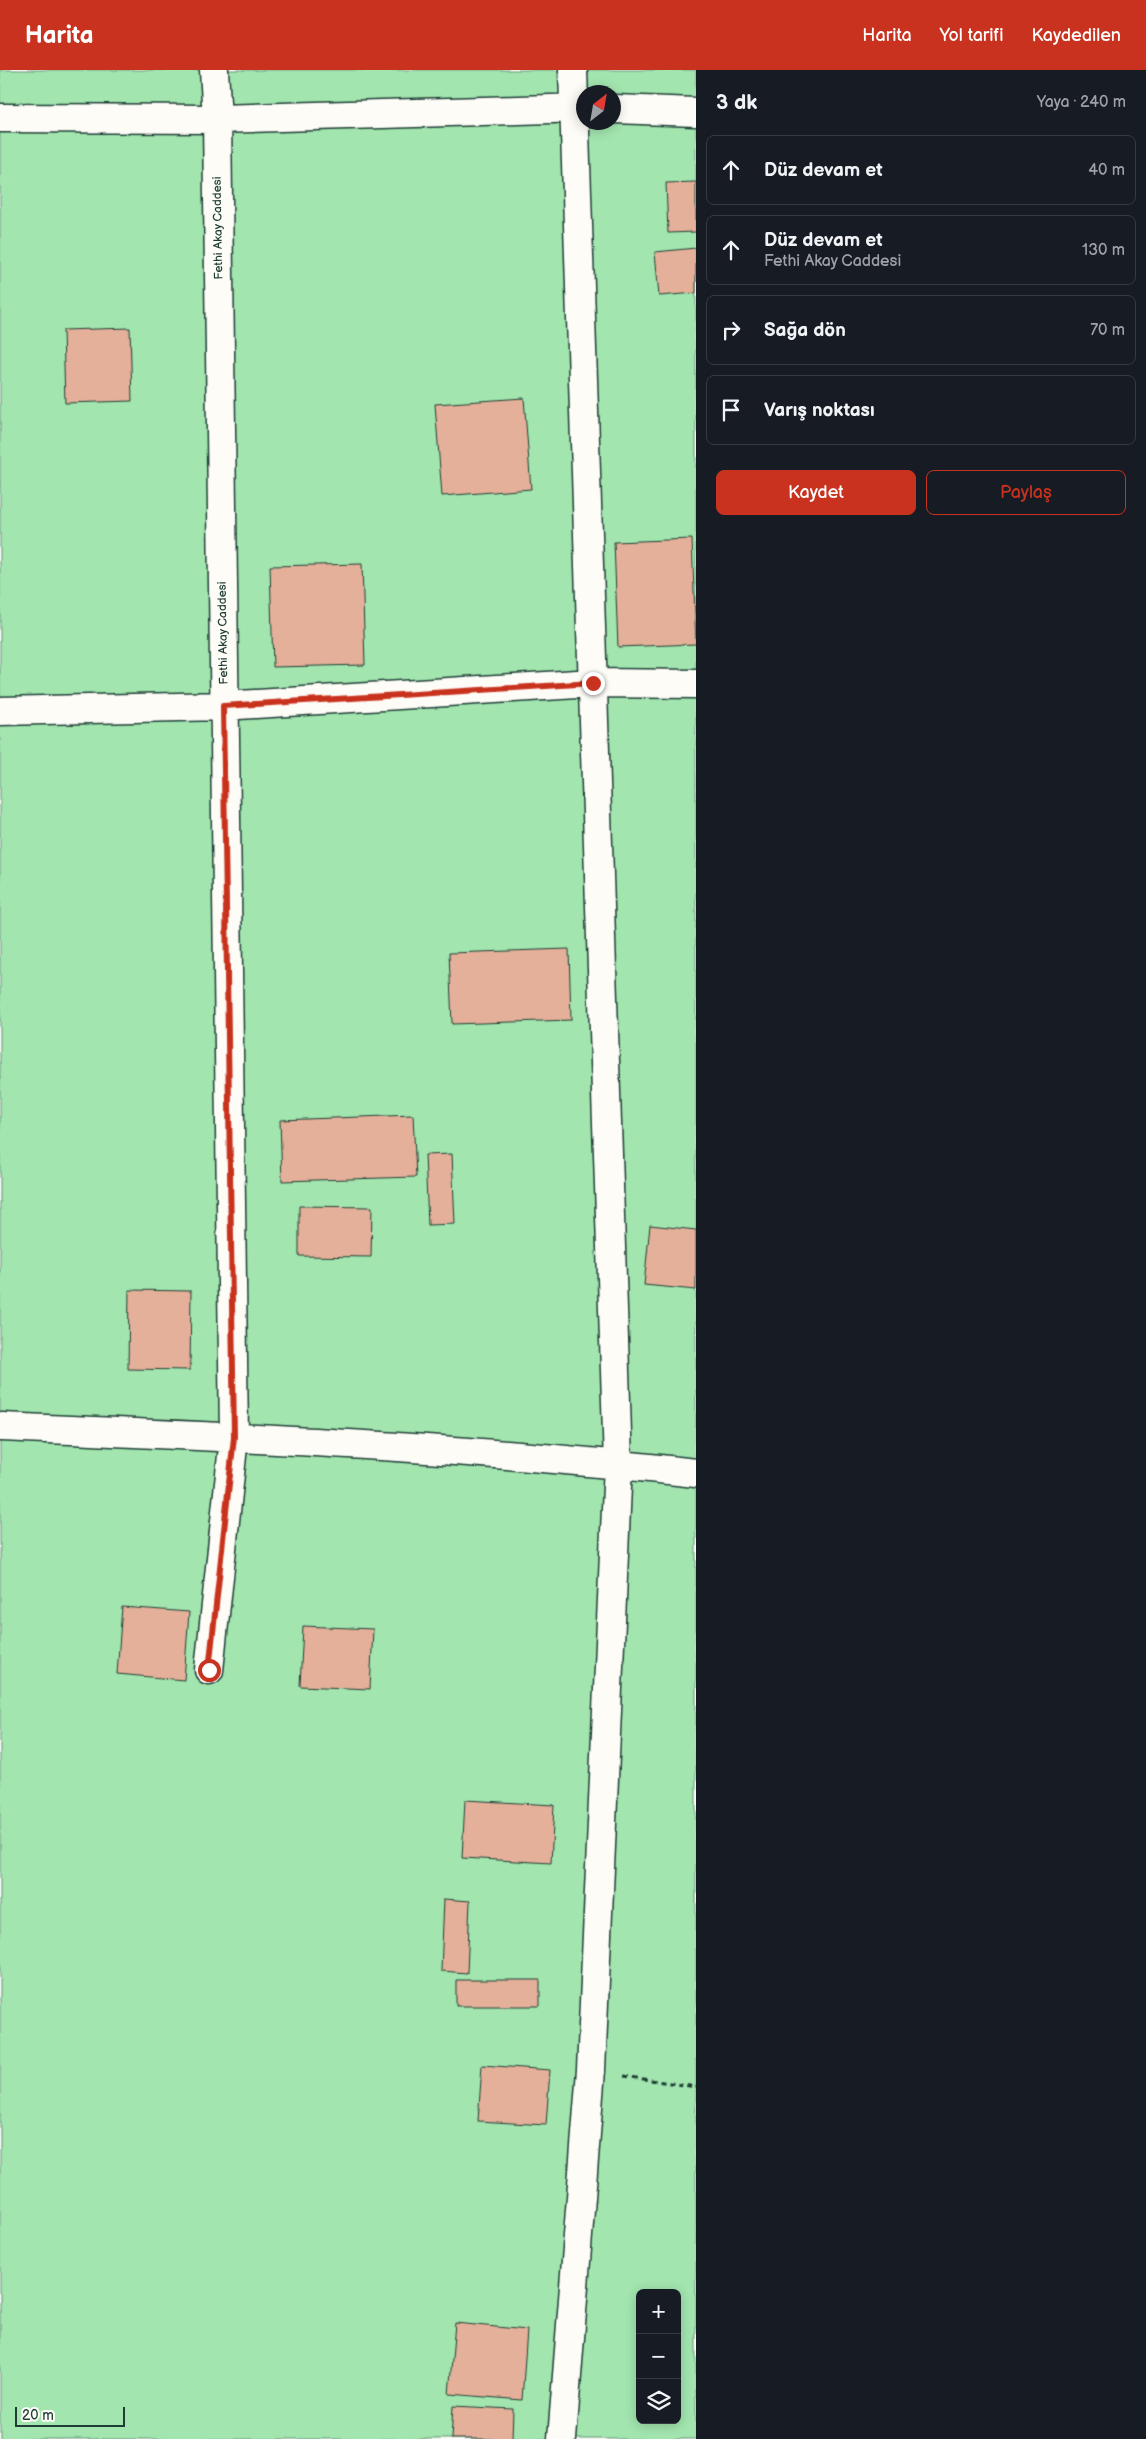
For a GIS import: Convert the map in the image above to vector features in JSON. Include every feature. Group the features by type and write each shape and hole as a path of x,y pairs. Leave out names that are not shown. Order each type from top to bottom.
{"street":[{"name":"Fethi Akay Caddesi","path":"209,1670 234,1437 223,706 217,120 214,70"},
{"path":"573,70 576,89"},
{"path":"0,118 217,120 576,108"},
{"path":"621,109 696,112"},
{"path":"562,2439 591,2070 618,1464 593,683 580,130"},
{"path":"0,711 223,706 593,683 696,684"},
{"path":"0,1427 234,1437 618,1464 696,1473"}],"path":[{"path":"591,2070 696,2087"}],"green space":[{"path":"0,70 696,70 696,2439 0,2439"}],"building":[{"path":"696,182 696,232 668,233 666,183"},
{"path":"696,248 696,293 659,296 655,252"},
{"path":"130,328 132,401 65,403 63,330"},
{"path":"524,398 531,489 442,496 435,404"},
{"path":"692,539 696,644 618,647 614,542"},
{"path":"362,564 365,665 273,667 270,566"},
{"path":"569,949 571,1020 452,1024 449,953"},
{"path":"413,1115 416,1177 282,1181 280,1120"},
{"path":"452,1154 455,1224 428,1225 425,1155"},
{"path":"299,1206 372,1207 371,1257 299,1256"},
{"path":"650,1225 696,1230 696,1290 644,1285"},
{"path":"129,1290 191,1291 190,1370 128,1369"},
{"path":"122,1607 189,1612 184,1680 117,1674"},
{"path":"303,1626 373,1629 370,1689 300,1686"},
{"path":"465,1800 554,1805 551,1863 462,1858"},
{"path":"444,1899 470,1901 467,1973 441,1971"},
{"path":"456,1980 540,1980 540,2006 456,2006"},
{"path":"482,2065 550,2070 546,2125 478,2121"},
{"path":"455,2323 527,2330 522,2400 449,2394"},
{"path":"453,2406 513,2409 512,2439 451,2439"}],"route":[{"path":"209,1670 234,1437 223,706 593,683"}]}
